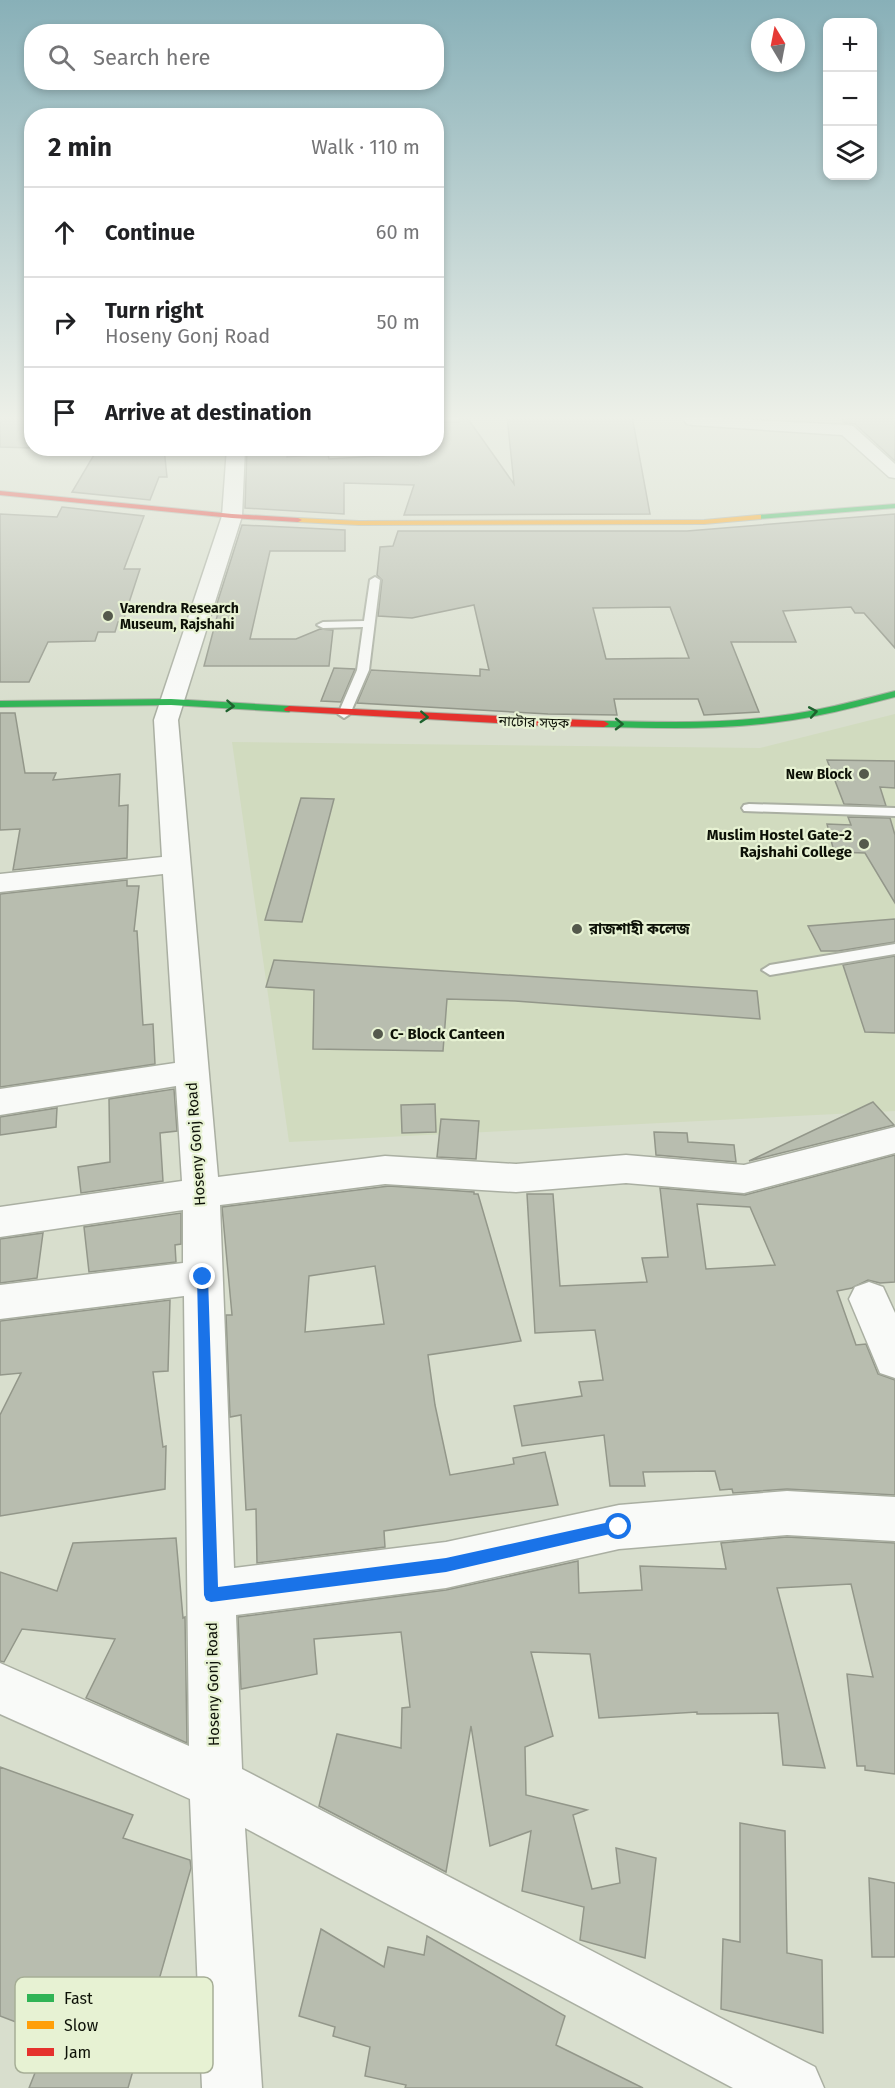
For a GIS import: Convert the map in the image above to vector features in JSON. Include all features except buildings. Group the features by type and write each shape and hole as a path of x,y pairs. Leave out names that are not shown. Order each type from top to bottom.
{"main road":[{"path":"206,513 359,524 704,522 806,513"},
{"name":"নাটোর সড়ক","path":"0,704 352,724 683,725 761,721 895,694"},
{"path":"352,724 683,739 782,732 826,724 895,706"}],"street":[{"name":"Hoseny Gonj Road","path":"232,516 172,714 177,864 201,1193 216,1784 232,2088"},
{"path":"0,884 177,864"},
{"path":"0,1102 191,1072"},
{"path":"0,1222 201,1193 385,1170 516,1178 626,1169 744,1179 895,1140"},
{"path":"0,1302 203,1277"},
{"path":"869,1299 895,1360"},
{"path":"211,1595 446,1565 619,1527 787,1513 895,1519"},
{"path":"0,1688 216,1784 794,2088"}],"lane":[{"path":"352,724 363,670 375,580"},
{"path":"323,625 369,624"},
{"path":"749,808 895,812"},
{"path":"770,970 895,949"}],"shaded area":[{"name":"রাজশাহী কলেজ","path":"895,714 895,1111 289,1142 232,742 760,748"}],"traffic: fast":[{"path":"758,517 802,513"},
{"path":"604,724 741,723 811,714 895,694"},
{"path":"0,704 171,702 289,709"}],"traffic: slow":[{"path":"298,520 359,523 704,522 758,517"}],"traffic: jam":[{"path":"206,513 298,520"},
{"path":"289,709 604,724"}],"place":[{"name":"Varendra Research Museum, Rajshahi","path":"108,616"},
{"name":"New Block","path":"864,774"},
{"name":"Muslim Hostel Gate-2 Rajshahi College","path":"864,844"},
{"name":"রাজশাহী কলেজ","path":"577,929"},
{"name":"C- Block Canteen","path":"378,1034"}],"route":[{"path":"203,1277 211,1595 446,1565 619,1527"}]}
